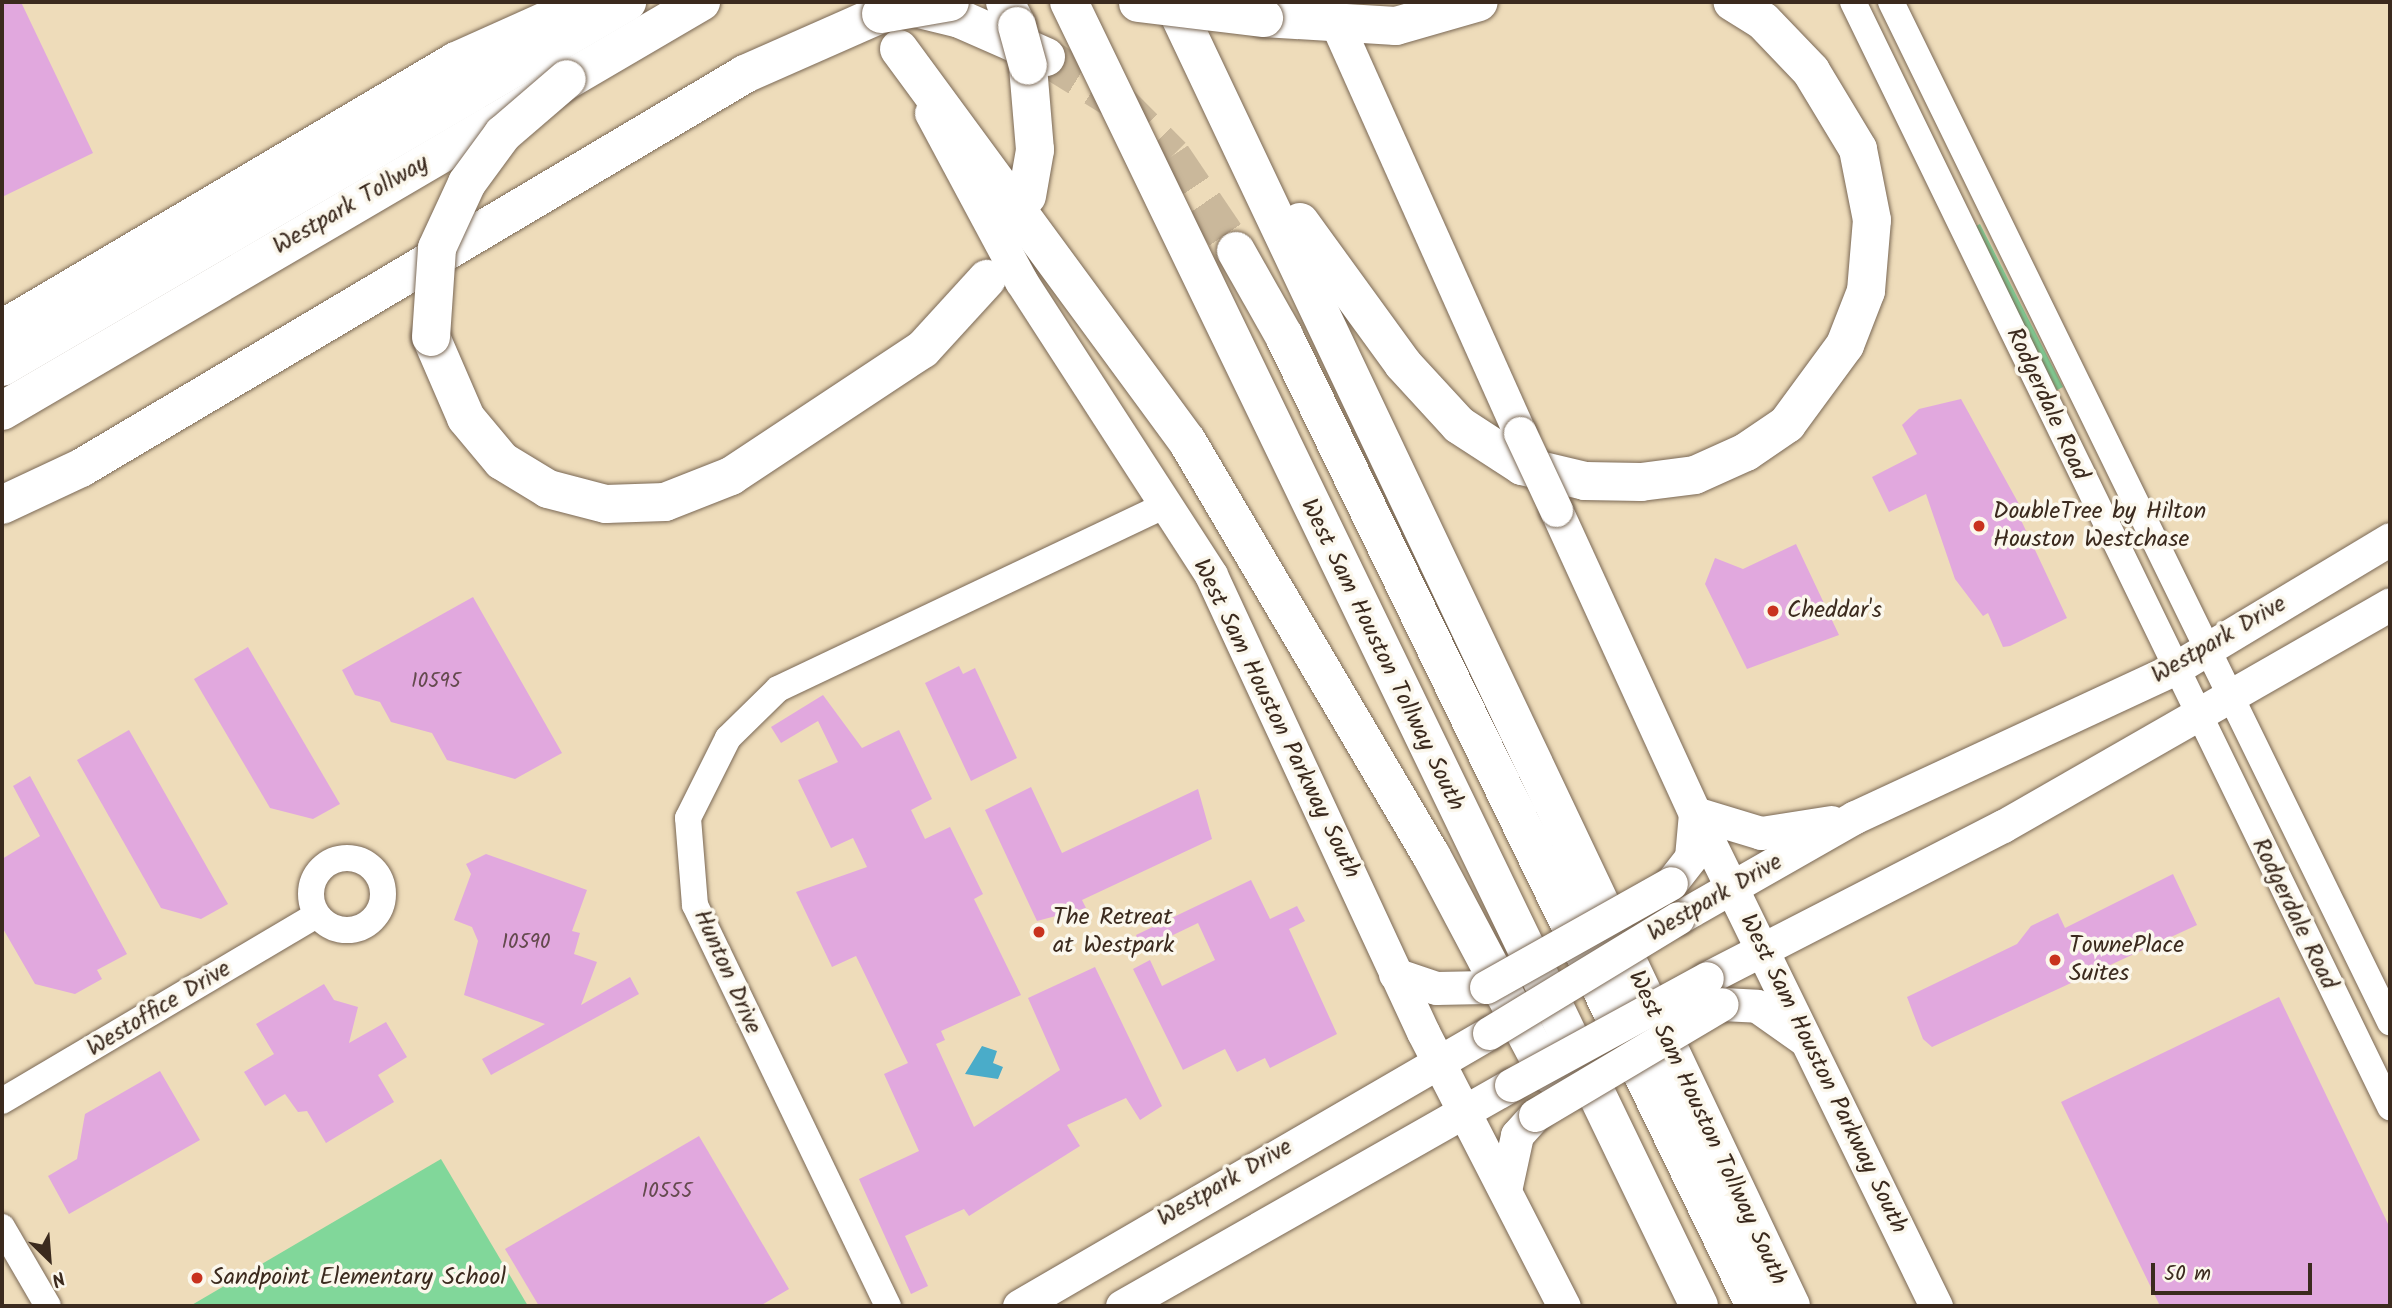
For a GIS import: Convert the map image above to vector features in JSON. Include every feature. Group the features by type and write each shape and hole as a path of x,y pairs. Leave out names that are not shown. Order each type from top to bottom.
{"highway":[{"path":"456,61 532,2"},
{"path":"2,329 456,61 588,2"},
{"name":"Westpark Tollway","path":"2,411 133,312 627,2"},
{"name":"Westpark Tollway","path":"2,367 133,312 567,79 701,2"},
{"path":"2,505 81,468 733,81 882,21 950,2"},
{"name":"West Sam Houston Tollway South","path":"1069,2 1598,1105 1699,1306"},
{"path":"1125,2 1279,13 1332,13 1396,26 1479,2"},
{"name":"West Sam Houston Tollway South","path":"1173,2 1244,144 1791,1306"},
{"path":"1498,2 1510,2"},
{"path":"1244,144 1403,364 1459,425 1522,466 1584,481 1695,474 1787,424 1844,345 1866,291 1871,232 1858,149 1811,71 1763,21 1731,2"},
{"path":"1011,14 1037,61 1035,150 1027,196"},
{"path":"882,21 960,19 1037,61"},
{"path":"882,21 1187,441 1432,855 1492,984 1546,1072 1598,1105"},
{"path":"567,79 503,134 467,183 437,248 431,337 466,418 502,461 548,489 606,504 665,502 731,475 923,349 988,279"},
{"path":"1236,250 1284,337 1755,1306"}],"main road":[{"name":"West Sam Houston Parkway South","path":"1332,13 1520,433 1695,813 1936,1306"},
{"name":"West Sam Houston Parkway South","path":"882,21 1021,281 1211,575 1437,1061 1506,1186 1564,1306"},
{"name":"Westpark Drive","path":"1019,1306 1489,1033 1678,918 1855,817 2174,668 2390,539"},
{"path":"1506,1186 1517,1135 1535,1115 1715,991 1763,948 2197,718 2390,604"},
{"path":"1395,974 1436,988 1492,984 1671,883 1691,857 1695,813 1761,832 1855,817"},
{"path":"1122,1306 1511,1085 1715,991 1757,1006 1805,1040"}],"street":[{"name":"Rodgerdale Road","path":"1853,2 2197,718 2383,1075 2390,1107"},
{"name":"Rodgerdale Road","path":"1891,2 2390,1022"},
{"path":"1914,125 1946,111"},
{"name":"Hunton Drive","path":"888,1306 695,905 688,818 728,738 778,688 1166,505"},
{"name":"Westoffice Drive","path":"2,1101 316,915"},
{"path":"2,1227 48,1306"}],"green space":[{"path":"1980,224 2063,387 2057,390 1974,227"},
{"path":"441,1159 528,1306 190,1306"}],"water":[{"path":"982,1046 997,1051 993,1063 1003,1067 998,1079 965,1074"}],"building":[{"path":"2,2 21,2 93,153 2,197"},
{"name":"DoubleTree by Hilton Houston Westchase","path":"1961,399 2025,515 2020,518 2067,618 2010,646 2003,647 1988,613 1983,616 1955,579 1926,494 1889,512 1872,477 1917,454 1902,425 1919,409"},
{"name":"Cheddar's","path":"1796,544 1839,635 1747,669 1705,584 1715,558 1743,569"},
{"path":"473,597 562,753 515,779 447,760 432,733 391,722 380,702 355,695 342,670"},
{"path":"248,647 340,804 313,819 270,808 194,679"},
{"path":"959,666 963,674 975,668 1017,758 971,781 925,683"},
{"path":"823,695 862,748 899,730 932,799 911,810 925,839 950,827 983,894 974,899 1021,995 941,1031 945,1040 936,1044 974,1127 1060,1070 1028,998 1095,967 1162,1106 1140,1120 1126,1098 1067,1125 1080,1146 969,1216 964,1209 905,1236 928,1286 911,1294 859,1179 919,1151 884,1074 908,1063 856,956 832,967 796,892 867,867 853,838 831,848 798,780 838,762 818,721 781,743 771,727"},
{"path":"129,730 228,904 201,919 161,908 77,760"},
{"path":"30,776 127,954 97,970 102,979 75,994 35,984 2,927 2,859 40,836 13,786"},
{"path":"1031,787 1062,853 1198,789 1212,839 1082,900 1086,908 1037,921 985,810"},
{"path":"486,854 587,890 572,931 580,933 574,954 597,962 581,1005 630,977 639,994 491,1075 482,1059 545,1024 464,995 478,941 472,927 454,920 471,874 466,864"},
{"name":"TownePlace Suites","path":"2173,874 2197,925 1932,1047 1923,1039 1907,997 2017,944 2031,926 2058,913 2065,928"},
{"path":"1251,880 1270,919 1297,906 1305,921 1289,929 1337,1034 1270,1068 1265,1058 1237,1072 1225,1049 1183,1070 1133,969 1150,960 1162,986 1215,960 1198,923 1142,950 1136,935"},
{"path":"324,984 334,1000 358,1007 349,1043 386,1022 407,1057 378,1075 394,1102 326,1143 307,1111 298,1112 285,1094 265,1106 244,1072 274,1054 256,1024"},
{"path":"2279,997 2390,1228 2390,1306 2160,1306 2061,1102"},
{"path":"160,1071 200,1140 69,1214 48,1176 77,1159 85,1114"},
{"path":"699,1136 789,1289 760,1306 539,1306 505,1249"}],"tunnel":[{"path":"1046,57 1117,101 1172,156 1236,251"}],"place":[{"name":"DoubleTree by Hilton Houston Westchase","path":"1979,526"},
{"name":"Cheddar's","path":"1773,611"},
{"name":"The Retreat at Westpark","path":"1039,932"},
{"name":"TownePlace Suites","path":"2055,960"},
{"name":"Sandpoint Elementary School","path":"197,1278"}]}
